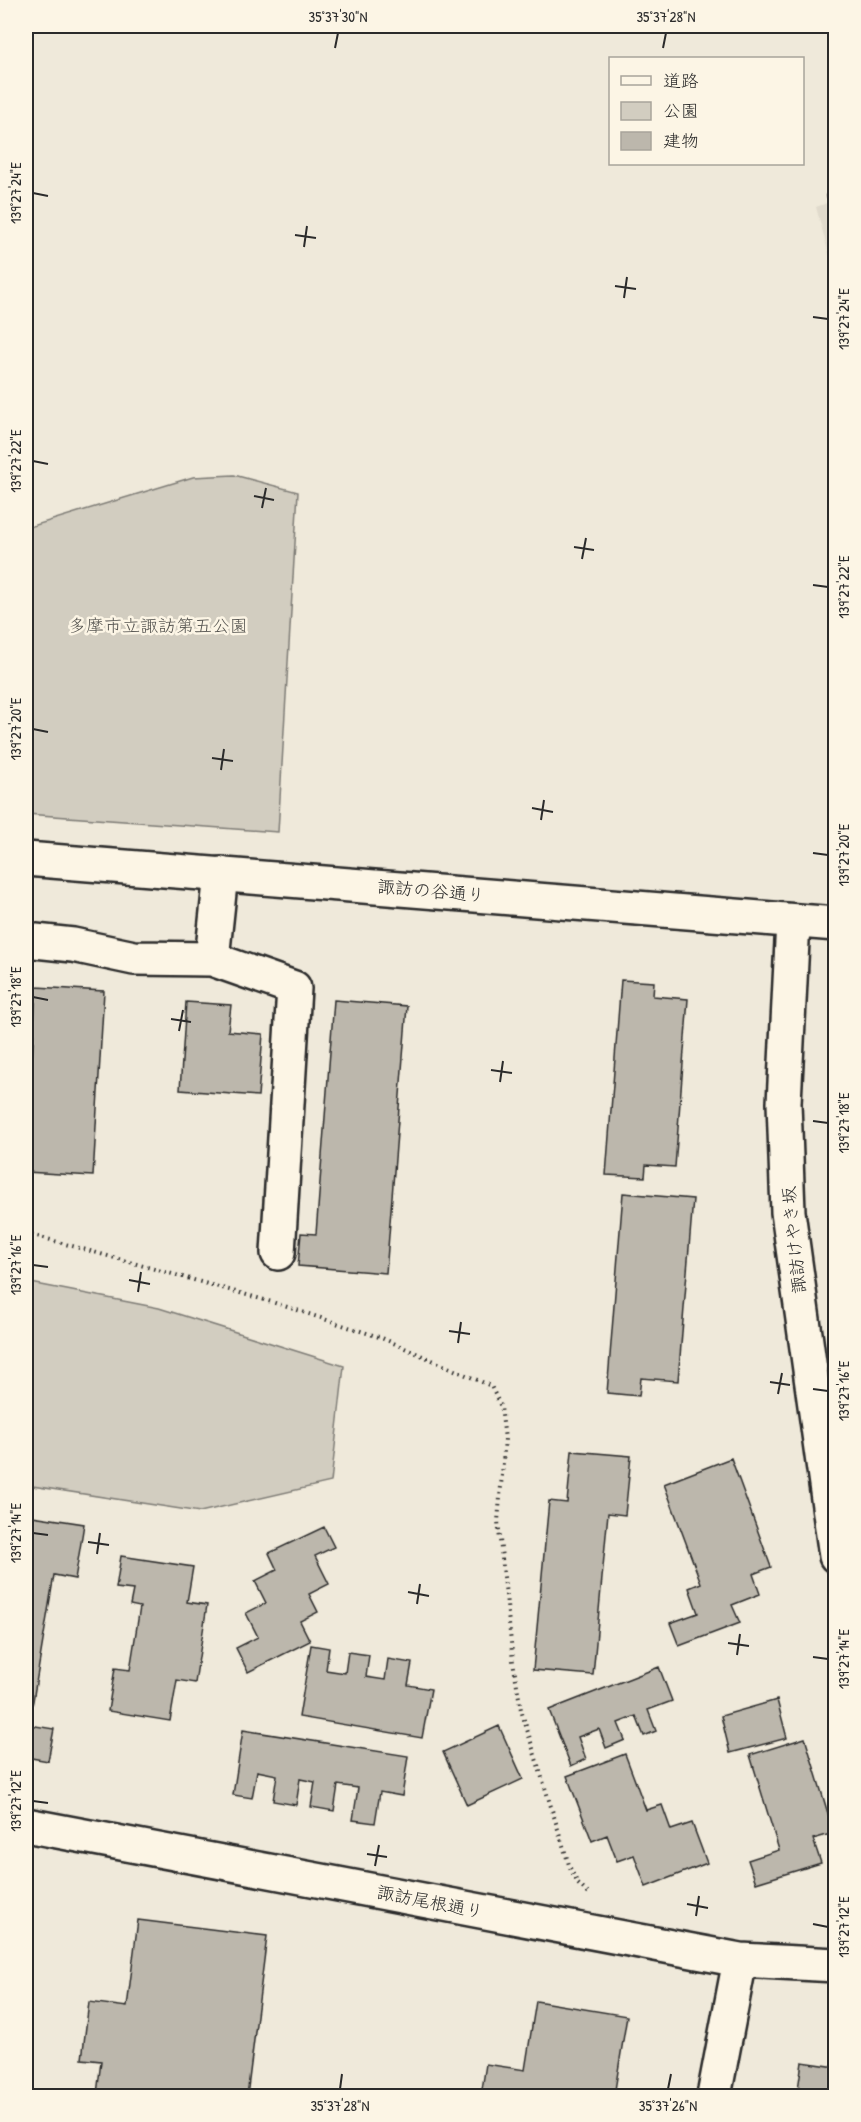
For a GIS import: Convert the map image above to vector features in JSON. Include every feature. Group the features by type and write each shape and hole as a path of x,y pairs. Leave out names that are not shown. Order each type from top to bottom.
{"street":[{"name":"諏訪の谷通り","path":"26,859 836,924"},
{"path":"212,959 221,874"},
{"name":"諏訪けやき坂","path":"793,921 784,1093 788,1212 836,1556"},
{"path":"26,940 73,945 134,958 212,959 294,988 278,1253"},
{"name":"諏訪尾根通り","path":"26,1825 740,1960 836,1965"},
{"path":"714,2097 740,1960"}],"path":[{"path":"826,196 836,193"},
{"path":"26,1233 316,1316 382,1338 491,1386 501,1407 505,1439 498,1521 510,1639 521,1710 570,1868 578,1884 592,1897"}],"shaded area":[{"path":"836,200 835,276 816,207"}],"green space":[{"name":"多摩市立諏訪第五公園","path":"234,475 298,492 278,832 26,814 26,528 193,477"},
{"path":"26,1282 159,1308 344,1366 331,1482 200,1512 26,1485"}],"building":[{"path":"621,980 654,982 653,996 688,999 675,1167 646,1165 645,1177 606,1175"},
{"path":"36,987 104,991 93,1176 26,1172"},
{"path":"334,1000 407,1006 386,1273 298,1266 301,1233 316,1234"},
{"path":"186,1002 231,1005 228,1031 263,1034 258,1096 180,1090"},
{"path":"623,1193 693,1199 678,1381 641,1378 639,1396 607,1393"},
{"path":"572,1451 631,1456 625,1515 608,1513 593,1675 533,1670 549,1501 567,1503"},
{"path":"731,1458 771,1567 753,1574 760,1594 732,1605 740,1623 679,1646 670,1623 698,1613 689,1588 701,1583 664,1484"},
{"path":"26,1515 84,1524 75,1579 54,1575 29,1725 54,1729 48,1761 26,1757"},
{"path":"324,1527 334,1547 315,1556 329,1584 309,1594 318,1612 300,1621 310,1641 248,1672 236,1648 258,1637 246,1613 266,1603 255,1581 277,1570 269,1553"},
{"path":"121,1556 193,1567 187,1602 207,1605 195,1683 177,1680 170,1721 108,1711 115,1668 130,1670 140,1607 130,1605 133,1590 116,1588"},
{"path":"311,1645 329,1648 326,1670 345,1673 348,1652 369,1655 366,1677 385,1680 388,1659 412,1663 408,1685 431,1689 422,1738 299,1717"},
{"path":"659,1667 672,1701 648,1710 656,1731 644,1736 636,1716 618,1723 625,1740 606,1748 599,1729 578,1737 586,1759 571,1766 549,1710"},
{"path":"777,1700 787,1738 730,1753 721,1716"},
{"path":"499,1726 523,1779 467,1805 443,1752"},
{"path":"243,1730 408,1756 402,1796 380,1792 375,1823 353,1820 358,1788 338,1785 334,1811 311,1807 315,1782 300,1779 296,1805 273,1801 277,1775 257,1771 252,1798 233,1795"},
{"path":"805,1738 834,1833 813,1839 821,1863 756,1883 748,1860 779,1850 750,1755"},
{"path":"625,1754 646,1810 662,1805 671,1830 692,1823 707,1863 646,1887 634,1855 617,1861 607,1835 592,1841 567,1776"},
{"path":"138,1920 267,1936 247,2096 97,2094 101,2061 82,2059 89,2002 127,2007"},
{"path":"536,2001 627,2016 614,2096 481,2096 486,2064 525,2070"},
{"path":"802,2062 836,2067 836,2096 797,2096"}]}
